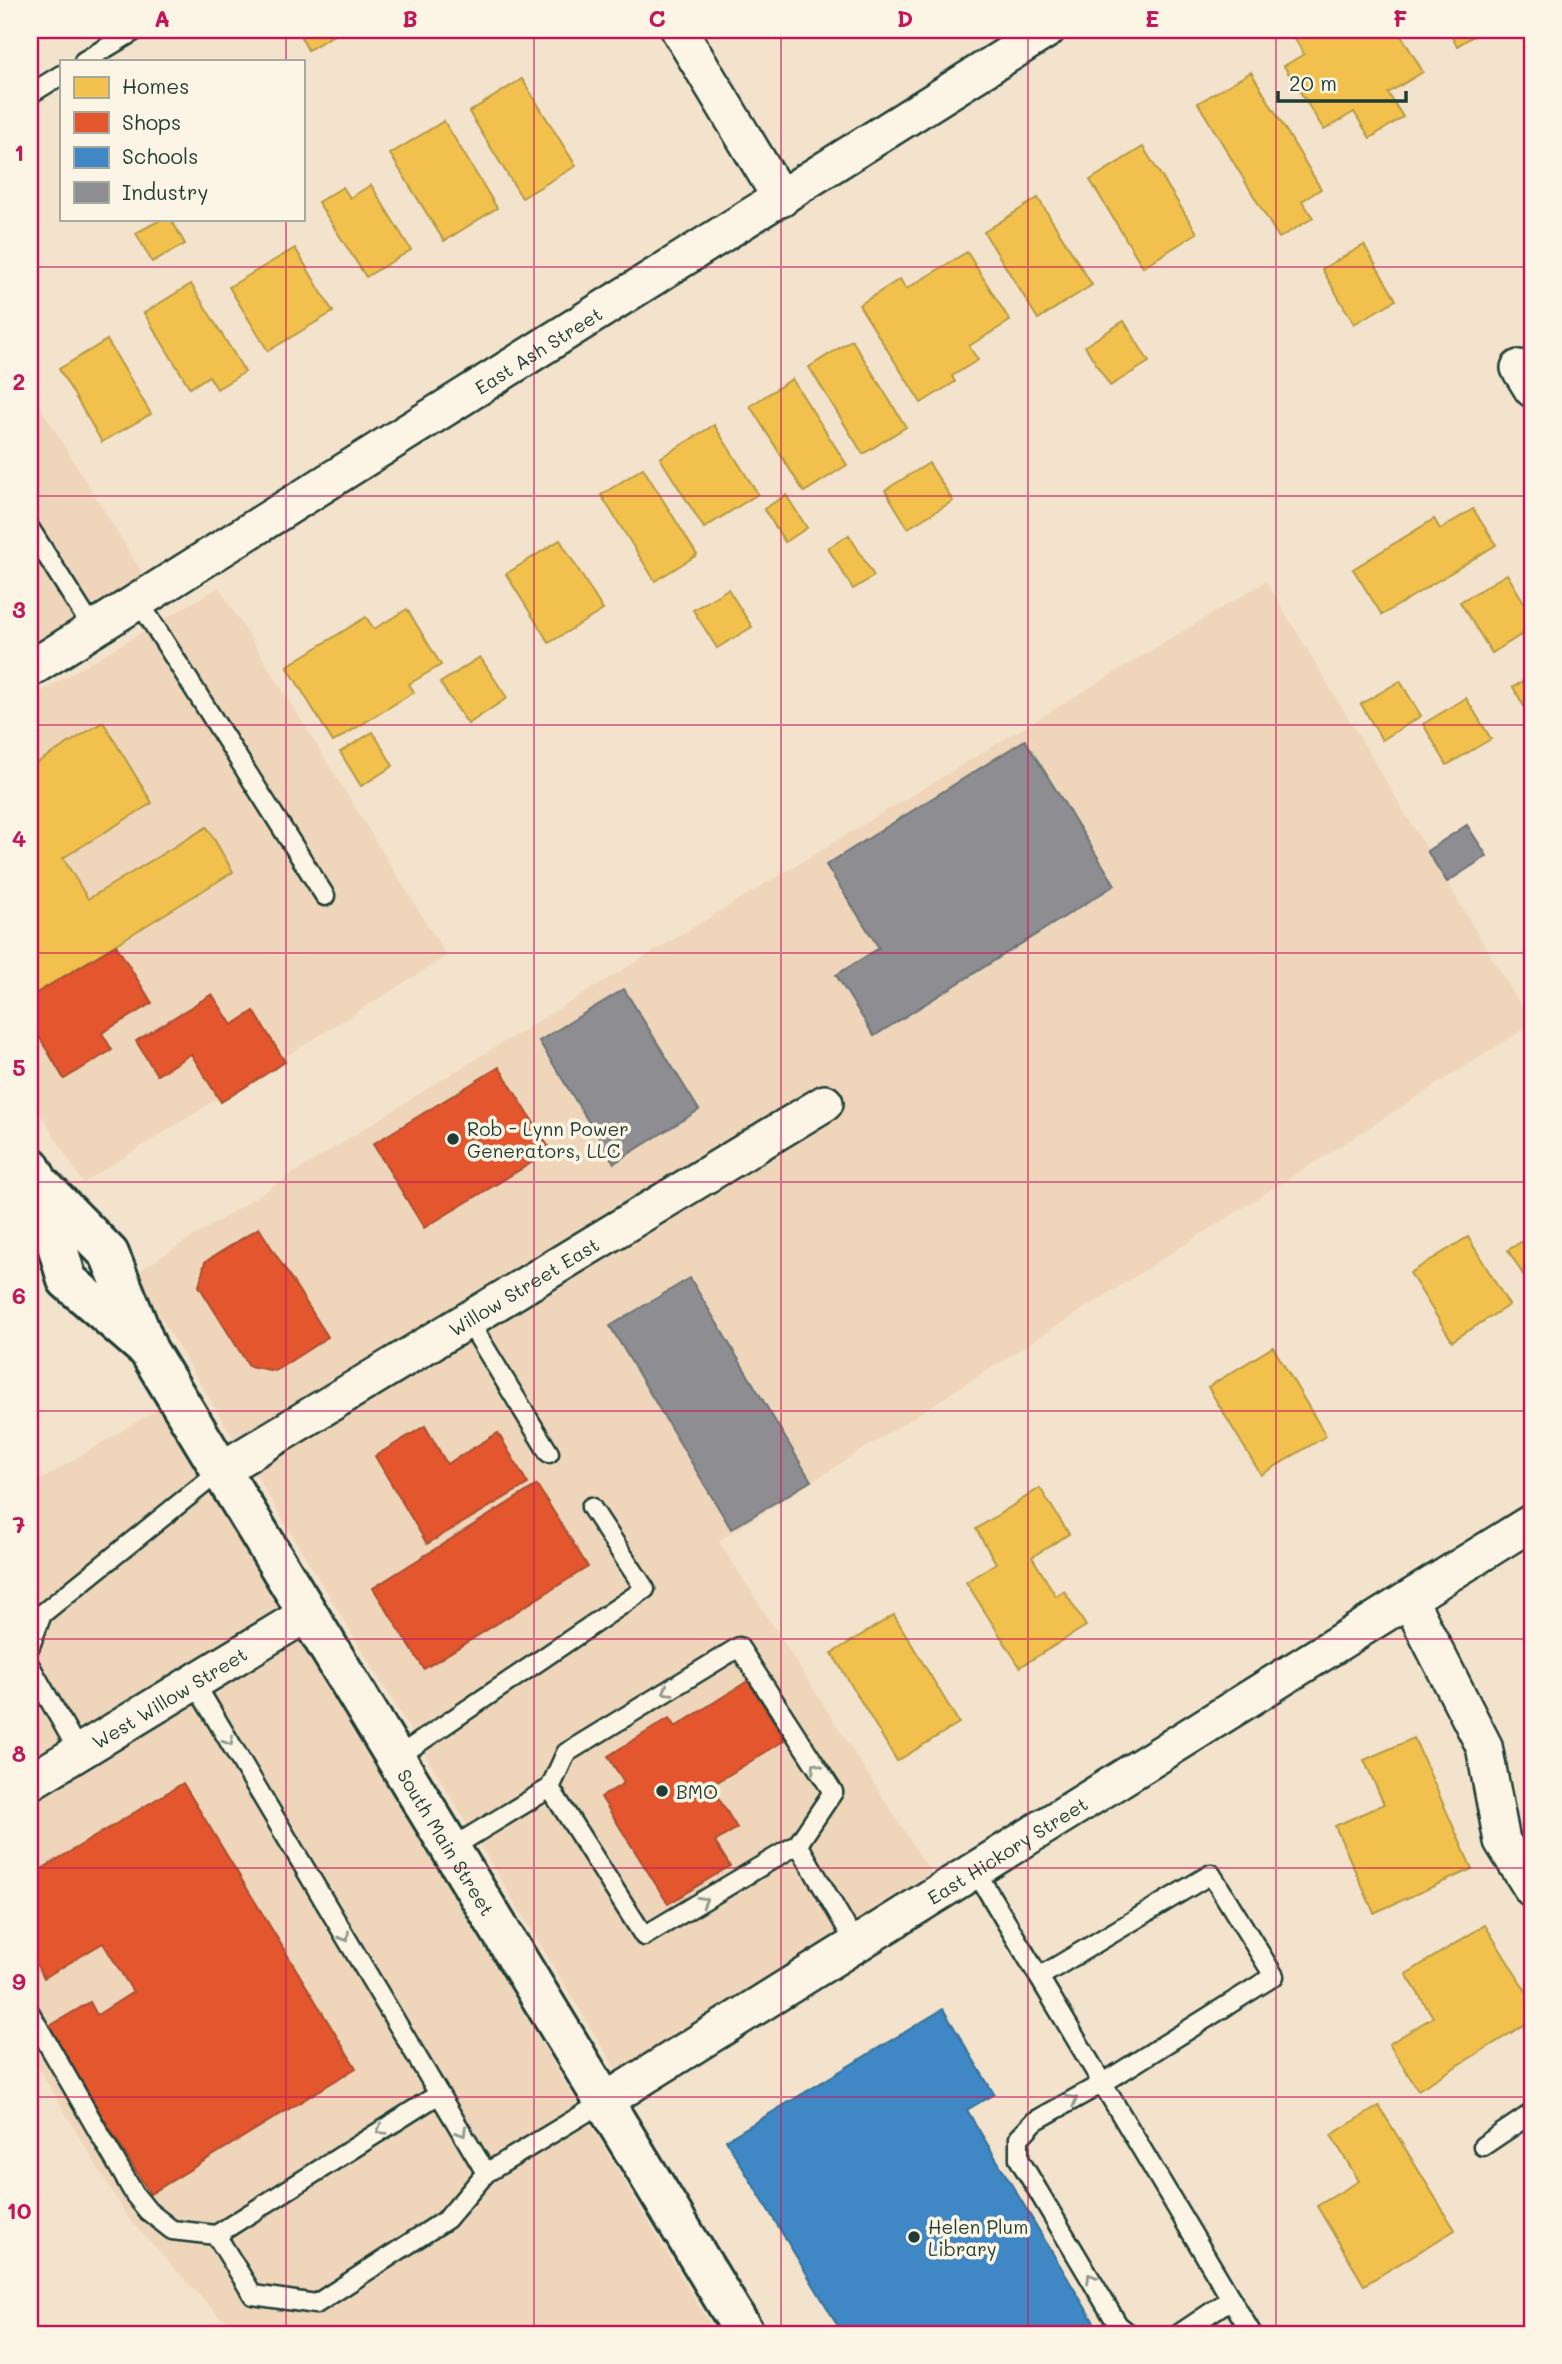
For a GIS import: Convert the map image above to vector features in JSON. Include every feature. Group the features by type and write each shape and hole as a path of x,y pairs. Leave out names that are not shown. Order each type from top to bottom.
{"main road":[{"name":"South Main Street","path":"35,1174 109,1254 148,1350 745,2334"}],"street":[{"path":"679,30 781,199"},
{"name":"East Ash Street","path":"30,669 1047,30"},
{"name":"Willow Street East","path":"221,1470 825,1103"},
{"name":"East Hickory Street","path":"605,2101 1532,1522"},
{"path":"1409,1599 1484,1746 1502,1841 1532,1889"},
{"name":"West Willow Street","path":"30,1782 308,1613"}],"lane":[{"path":"86,60 136,30"},
{"path":"30,94 60,76"},
{"path":"30,529 93,629"},
{"path":"138,600 325,896"},
{"path":"468,1320 548,1453"},
{"path":"30,1646 42,1614 221,1470"},
{"path":"396,1758 645,1589 591,1507"},
{"path":"451,1848 550,1788 566,1753 739,1647 833,1792 798,1844 644,1936 550,1788"},
{"path":"30,1666 79,1752"},
{"path":"194,1682 486,2174"},
{"path":"798,1844 856,1944"},
{"path":"975,1870 1252,2334"},
{"path":"1039,1977 1211,1874 1274,1976 1102,2084 1035,2121 1019,2138 1019,2159 1118,2325 1129,2334"},
{"path":"30,2013 135,2195 148,2211 172,2230 216,2235 439,2094"},
{"path":"216,2235 253,2295 316,2304 447,2219 486,2174 605,2101"},
{"path":"1483,2146 1532,2113"},
{"path":"1179,2334 1231,2299"}],"shaded area":[{"path":"30,390 143,574 30,645"},
{"path":"1266,581 1532,1024 719,1541 951,1904 636,2103 134,1274 444,1078"},
{"path":"219,587 447,956 83,1183 30,1097 30,698"},
{"path":"163,1406 285,1608 30,1762 30,1486"},
{"path":"299,1639 716,2334 289,2334 220,2318 128,2218 30,2054 30,1802"}],"building: Homes":[{"path":"297,30 342,30 308,50"},
{"path":"1299,30 1398,30 1423,72 1388,93 1403,117 1370,138 1354,112 1324,130 1284,66 1304,54 1292,34"},
{"path":"1448,30 1483,30 1457,46"},
{"path":"1251,72 1321,189 1302,201 1313,218 1279,238 1198,103"},
{"path":"522,79 576,166 522,198 469,112"},
{"path":"444,121 497,208 444,241 390,154"},
{"path":"1143,147 1197,233 1143,267 1090,180"},
{"path":"371,185 411,250 366,277 318,202 343,187 350,198"},
{"path":"1038,198 1092,285 1038,319 984,232"},
{"path":"160,220 172,220 185,244 152,262 136,233"},
{"path":"1364,245 1396,300 1354,324 1322,269"},
{"path":"295,248 333,312 268,351 229,287"},
{"path":"967,252 1010,321 969,346 978,360 952,376 955,382 921,403 859,305 900,279 906,289"},
{"path":"191,284 245,372 217,389 209,376 190,388 144,313"},
{"path":"1124,321 1149,362 1110,386 1085,346"},
{"path":"107,340 151,414 102,442 59,369"},
{"path":"852,340 906,427 863,454 809,367"},
{"path":"792,379 847,465 804,492 750,406"},
{"path":"714,425 758,494 704,528 660,458"},
{"path":"929,463 953,501 908,528 885,490"},
{"path":"643,468 697,555 655,581 601,495"},
{"path":"786,495 807,528 785,542 764,509"},
{"path":"1473,509 1496,545 1382,615 1353,569 1434,519 1440,529"},
{"path":"849,535 874,576 853,589 828,548"},
{"path":"560,540 603,610 549,643 506,574"},
{"path":"1507,574 1532,616 1532,628 1492,653 1460,602"},
{"path":"728,589 752,627 717,648 693,610"},
{"path":"407,609 441,665 409,684 414,692 333,742 287,666 366,617 374,629"},
{"path":"480,657 507,698 468,724 440,683"},
{"path":"1532,676 1532,720 1513,687"},
{"path":"1400,681 1421,716 1382,740 1361,704"},
{"path":"1466,698 1491,739 1447,765 1423,724"},
{"path":"103,722 152,803 63,858 88,899 207,827 233,872 30,997 30,767"},
{"path":"373,732 393,766 361,786 340,752"},
{"path":"1532,1235 1532,1289 1508,1250"},
{"path":"1468,1237 1509,1305 1452,1341 1410,1273"},
{"path":"1273,1347 1326,1436 1261,1475 1208,1387"},
{"path":"1040,1488 1069,1534 1032,1557 1056,1596 1064,1591 1086,1626 1020,1667 966,1582 996,1563 976,1529"},
{"path":"894,1615 959,1723 897,1761 832,1653"},
{"path":"1414,1738 1472,1869 1374,1913 1335,1826 1384,1804 1364,1760"},
{"path":"1485,1925 1532,2001 1532,2020 1418,2090 1389,2044 1433,2017 1406,1974"},
{"path":"1379,2106 1455,2230 1364,2285 1317,2206 1359,2181 1331,2135"}],"building: Shops":[{"path":"116,945 152,1003 102,1033 112,1050 64,1079 30,1021 30,997"},
{"path":"212,994 232,1025 254,1011 285,1062 221,1102 191,1054 157,1075 136,1041"},
{"path":"499,1067 551,1151 424,1228 373,1144"},
{"path":"259,1228 328,1337 275,1371 249,1366 199,1286 205,1262"},
{"path":"425,1426 447,1464 498,1433 528,1484 427,1544 375,1456"},
{"path":"537,1485 588,1567 424,1669 373,1588"},
{"name":"BMO","path":"748,1681 785,1740 711,1786 737,1828 715,1842 730,1866 668,1904 601,1797 624,1783 608,1756 669,1718 675,1727"},
{"path":"183,1783 356,2068 150,2194 48,2027 90,2002 97,2015 133,1992 103,1943 44,1978 30,1954 30,1876"}],"building: Schools":[{"name":"Helen Plum Library","path":"943,2009 994,2094 967,2110 1101,2334 843,2334 726,2140"}],"building: Industry":[{"path":"1025,740 1115,885 874,1036 836,975 879,948 826,865"},
{"path":"1467,825 1487,856 1447,882 1427,851"},
{"path":"624,989 699,1110 614,1163 539,1041"},
{"path":"690,1278 811,1481 731,1529 610,1326"}],"place":[{"name":"Rob - Lynn Power Generators, LLC","path":"453,1139"},
{"name":"BMO","path":"662,1791"},
{"name":"Helen Plum Library","path":"914,2237"}]}
